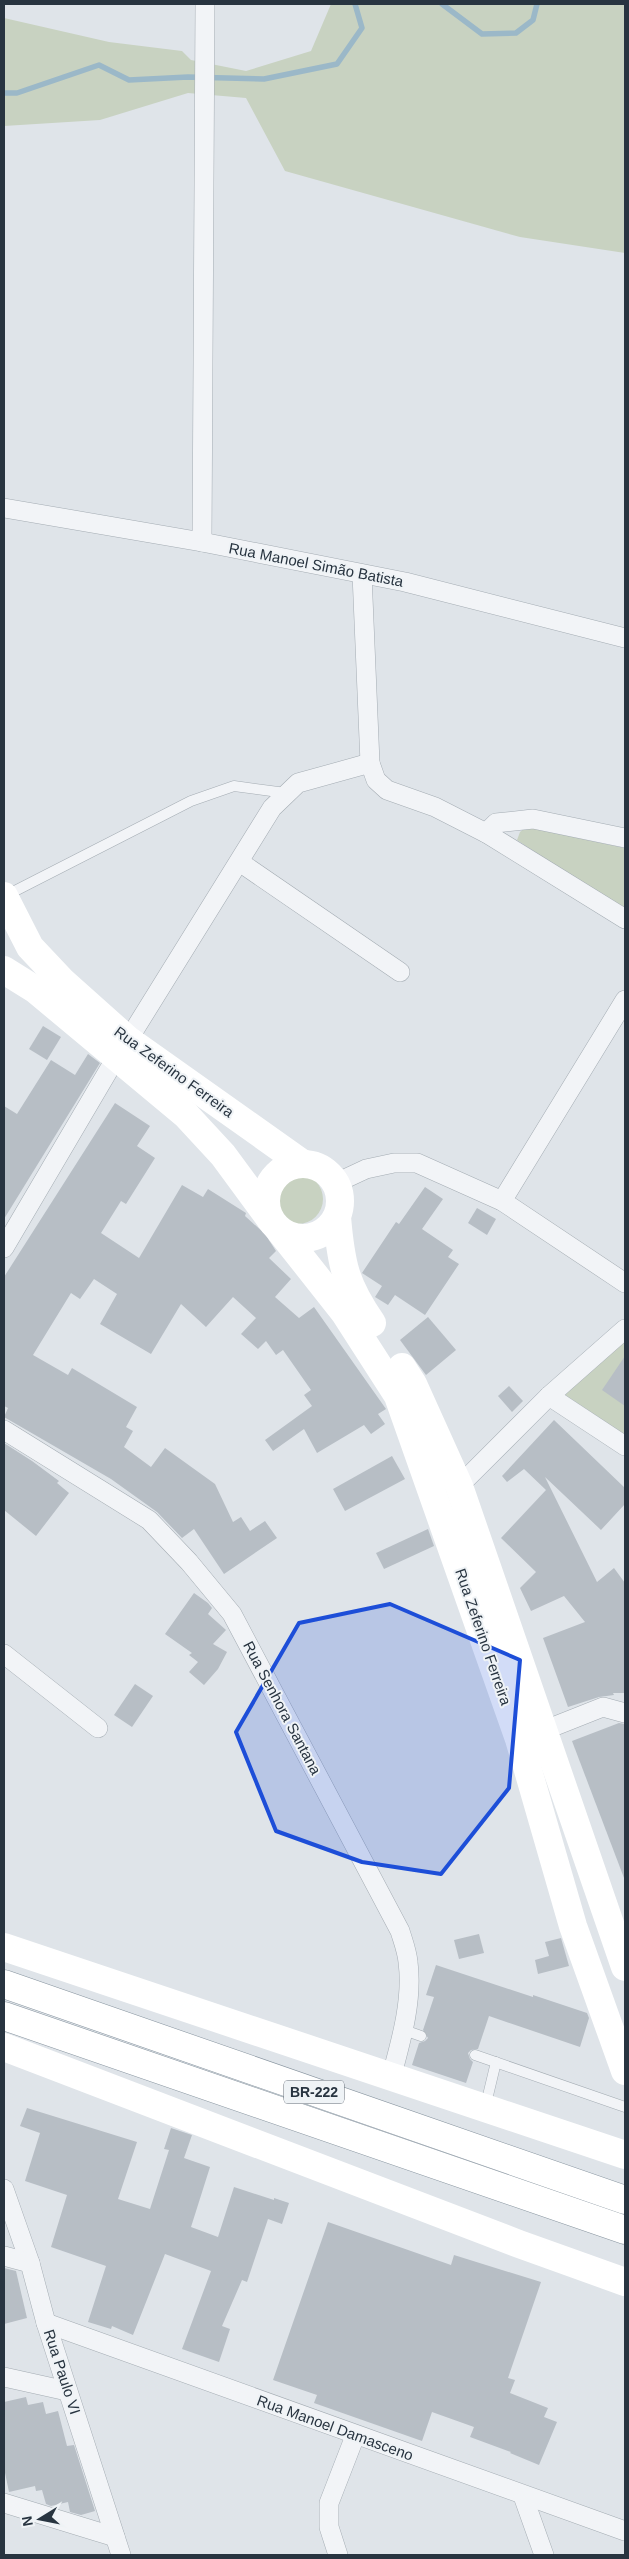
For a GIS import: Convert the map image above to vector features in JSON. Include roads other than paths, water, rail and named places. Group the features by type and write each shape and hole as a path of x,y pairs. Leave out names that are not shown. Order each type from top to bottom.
{"main road":[{"name":"Rua Zeferino Ferreira","path":"4,896 30,947 223,1155 275,1225 344,1312 398,1396 519,1739 573,1926 625,2071"},
{"path":"4,966 13,964 22,958 30,947"},
{"name":"Rua Zeferino Ferreira","path":"4,970 304,1164"},
{"path":"304,1164 317,1166 328,1173 336,1183 340,1194 340,1207 337,1218 322,1234 312,1238 296,1238 275,1225 266,1206 266,1194 271,1182 280,1172 291,1166 304,1164"},
{"name":"Rua Zeferino Ferreira","path":"337,1218 344,1271 358,1304 413,1384 459,1486 545,1730 625,1967"},
{"path":"573,1926 606,1912"},
{"name":"BR-222","path":"4,1947 625,2155"},
{"name":"BR-222","path":"4,1984 625,2200"},
{"name":"BR-222","path":"4,2016 625,2230"},
{"path":"4,2047 519,2244 625,2282"}],"street":[{"path":"202,542 205,4"},
{"name":"Rua Manoel Simão Batista","path":"4,508 202,542 406,582 625,638"},
{"path":"362,574 370,764 376,780 388,790 435,807 486,833 625,919"},
{"path":"4,1248 122,1048 241,862 272,808 298,783 370,764"},
{"path":"486,833 496,823 534,819 625,838"},
{"path":"241,862 400,972"},
{"path":"502,1201 625,1000"},
{"path":"336,1183 366,1169 394,1163 417,1163 502,1201 625,1283"},
{"path":"459,1486 549,1396 625,1329"},
{"path":"549,1396 625,1446"},
{"name":"Rua Senhora Santana","path":"4,1430 148,1520 188,1562 232,1614 400,1931 408,1961 413,2033 391,2078"},
{"path":"4,1654 98,1728"},
{"path":"545,1730 603,1708 625,1713"},
{"name":"Rua Paulo VI","path":"4,2189 30,2263 67,2391 121,2555"},
{"path":"4,2256 30,2263"},
{"name":"Rua Manoel Damasceno","path":"46,2323 355,2436 625,2531"},
{"path":"4,2377 67,2391"},
{"path":"338,2555 329,2528 328,2503 355,2436"},
{"path":"523,2496 544,2555"},
{"path":"4,2503 115,2536"}],"lane":[{"path":"4,896 191,801 234,786 286,793"},
{"path":"475,2055 625,2107"},
{"path":"484,2109 496,2062"}],"waterway":[{"path":"4,93 17,93 99,65 129,80 188,77 264,79 337,64 362,28 355,4"},
{"path":"442,4 482,34 516,33 533,20 537,4"}]}
